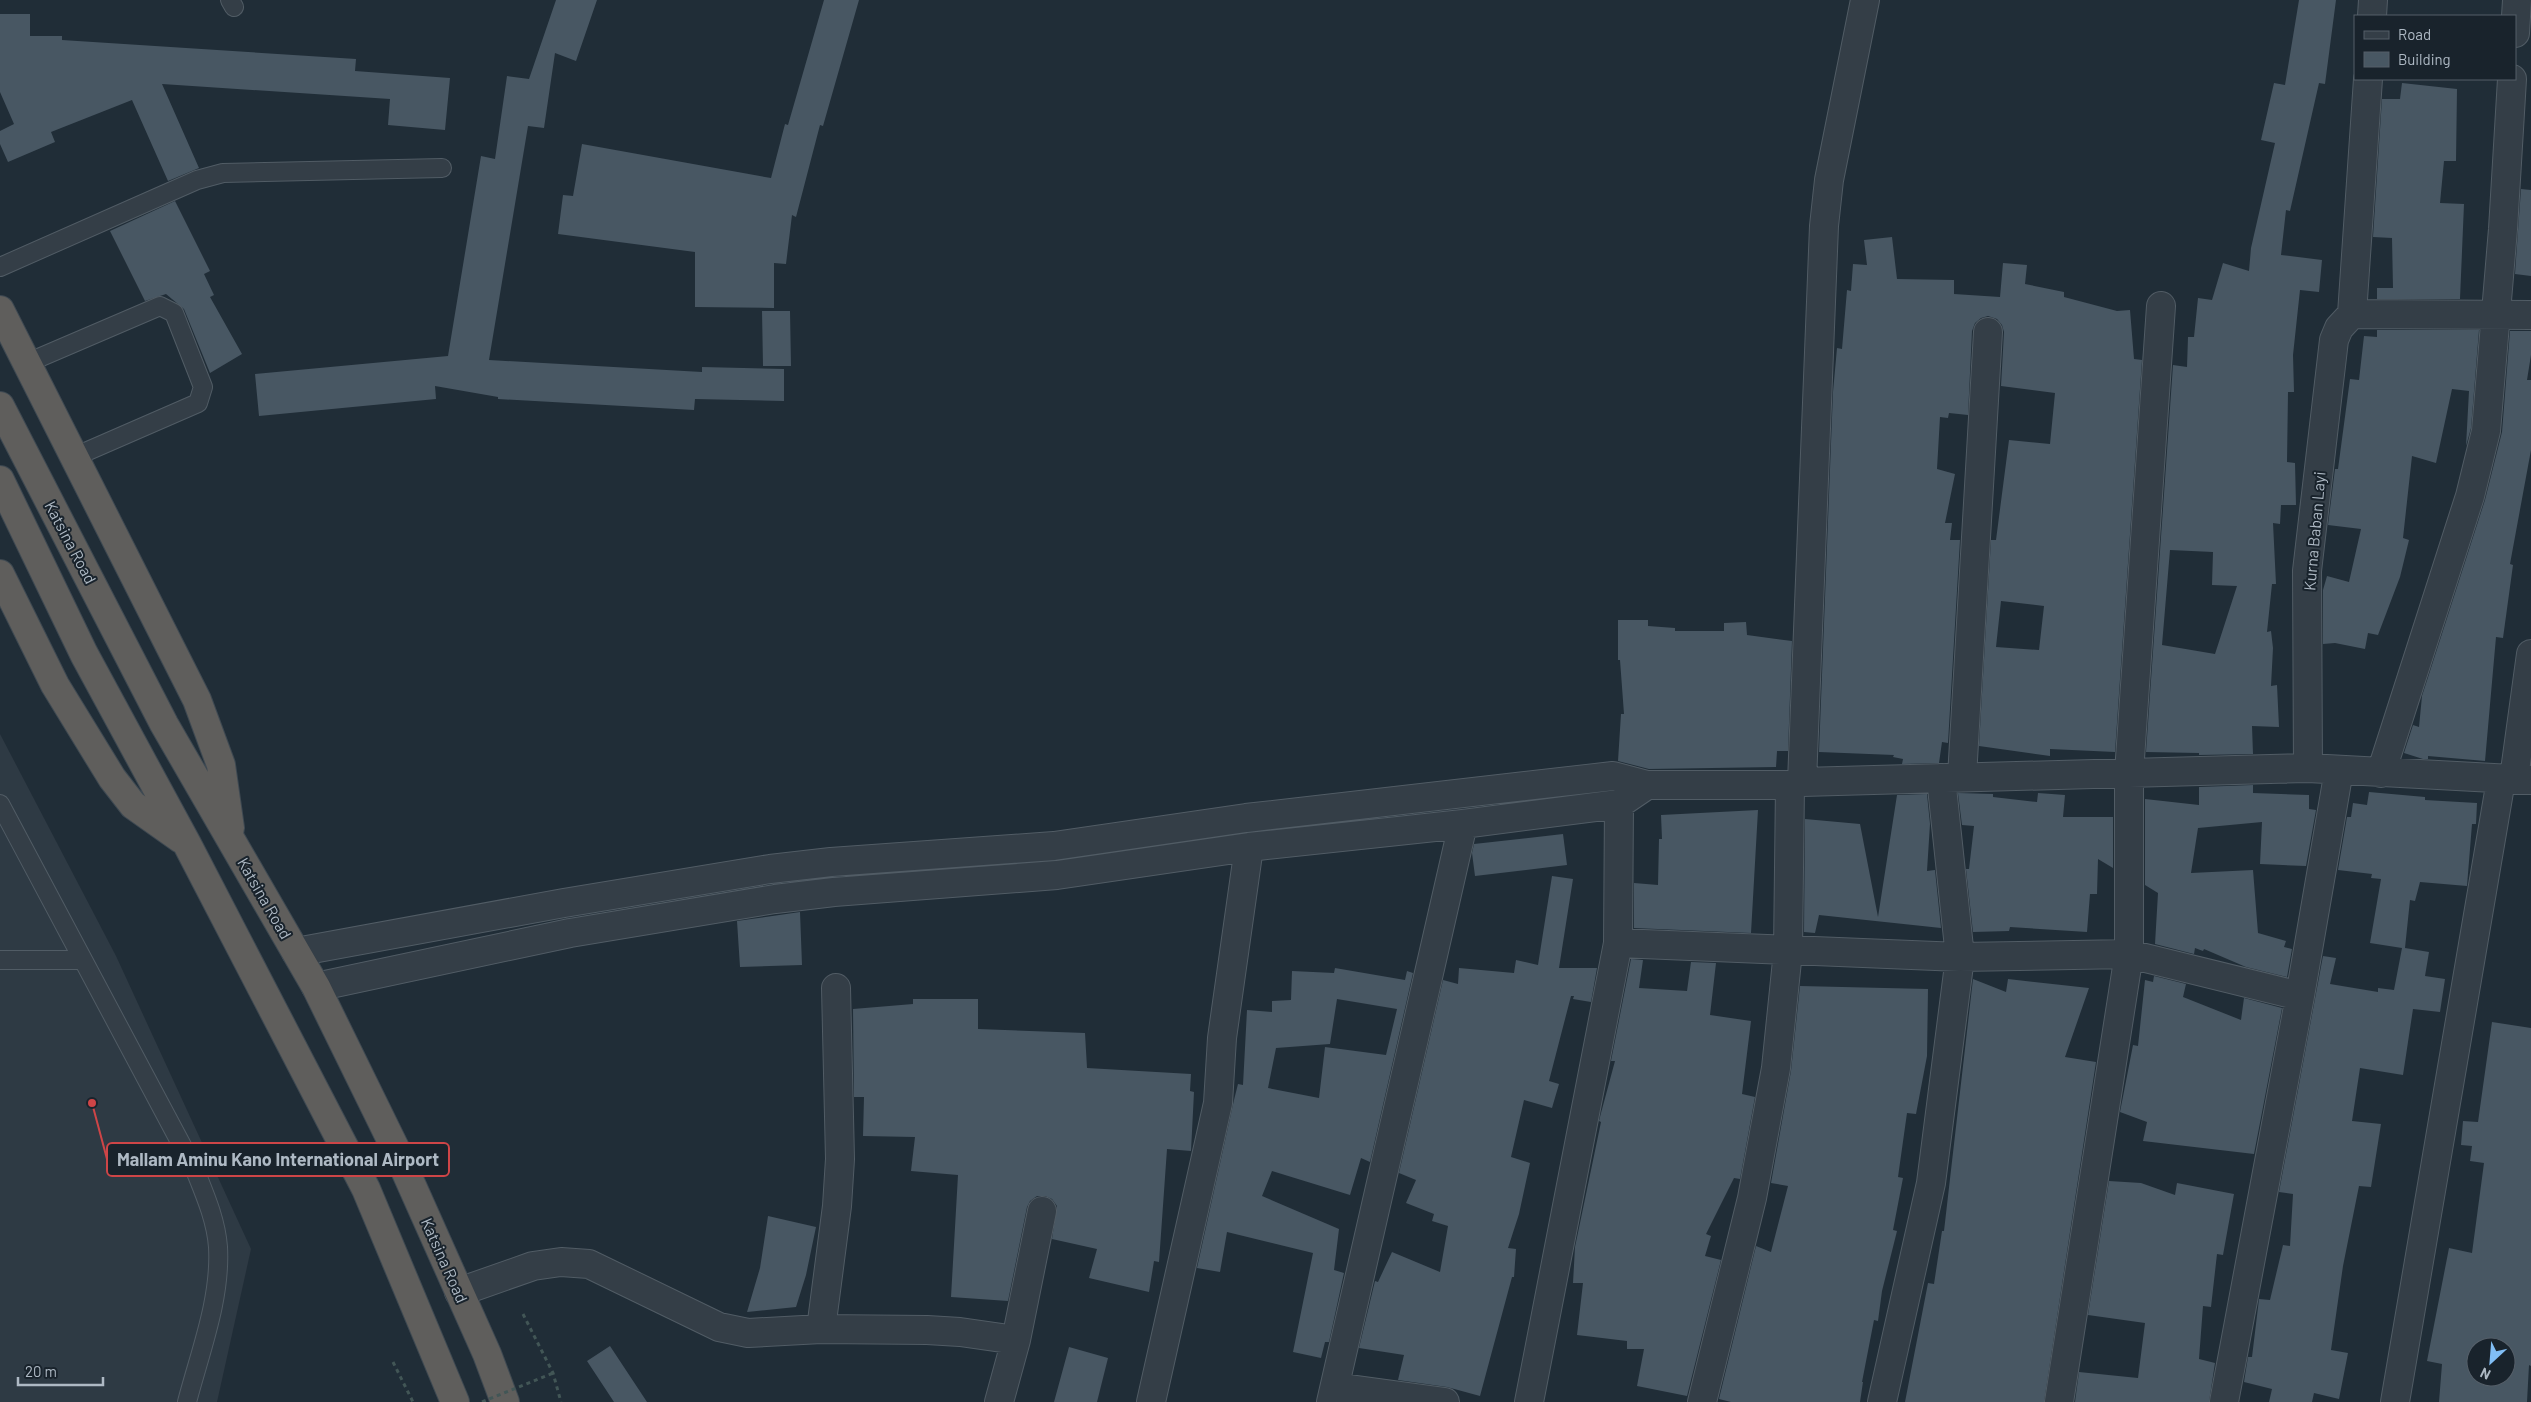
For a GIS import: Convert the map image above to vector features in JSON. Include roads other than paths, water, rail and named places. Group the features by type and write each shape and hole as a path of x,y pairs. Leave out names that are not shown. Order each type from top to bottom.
{"highway":[{"path":"0,310 198,700 221,765 232,842"},
{"name":"Katsina Road","path":"0,406 164,724 316,987 396,1150 505,1402"},
{"path":"0,480 84,654 187,844 366,1189 455,1402"},
{"path":"0,574 55,685 112,778 133,805 187,844"}],"street":[{"path":"1702,1402 1752,1198 1776,1068 1788,950 1824,226 1829,180 1865,0"},
{"path":"2372,15 2374,0"},
{"path":"2516,16 2517,0"},
{"path":"2368,80 2352,314 2531,315"},
{"path":"2381,773 2478,469 2486,431 2494,315 2503,229 2512,80"},
{"path":"2059,1402 2129,954 2129,773 2161,306"},
{"name":"Kurna Baban Layi","path":"2308,768 2308,571 2334,340 2339,328 2352,314"},
{"path":"1882,1402 1930,1183 1960,957 1951,778 1988,332"},
{"path":"2395,1402 2515,779 2531,654"},
{"path":"296,952 555,905 831,862 1054,846 1246,818 1613,776 1647,786 2308,768 2515,779"},
{"path":"2224,1402 2300,996 2339,770"},
{"path":"316,987 570,933 775,899 834,892 1057,875 1250,847 1463,824 1619,804 1647,786"},
{"path":"1529,1402 1618,943 1619,804"},
{"path":"1445,1402 1333,1395 1463,824"},
{"path":"1151,1402 1218,1103 1222,1038 1250,847"},
{"path":"1618,943 1960,957 2129,954 2300,996"},
{"path":"821,1329 837,1206 840,1159 836,988"},
{"path":"999,1402 1016,1340 1042,1211"},
{"path":"459,1292 533,1266 561,1262 589,1264 719,1327 748,1332 821,1329 960,1332 1016,1340"}],"lane":[{"path":"0,267 197,180 224,173 442,168"},
{"path":"27,363 160,306 174,313 203,387 198,404 74,456"},
{"path":"0,804 195,1170 210,1208 218,1247 216,1284 209,1320 187,1402"},
{"path":"0,960 83,960"}],"place":[{"name":"Mallam Aminu Kano International Airport","path":"92,1103"}]}
